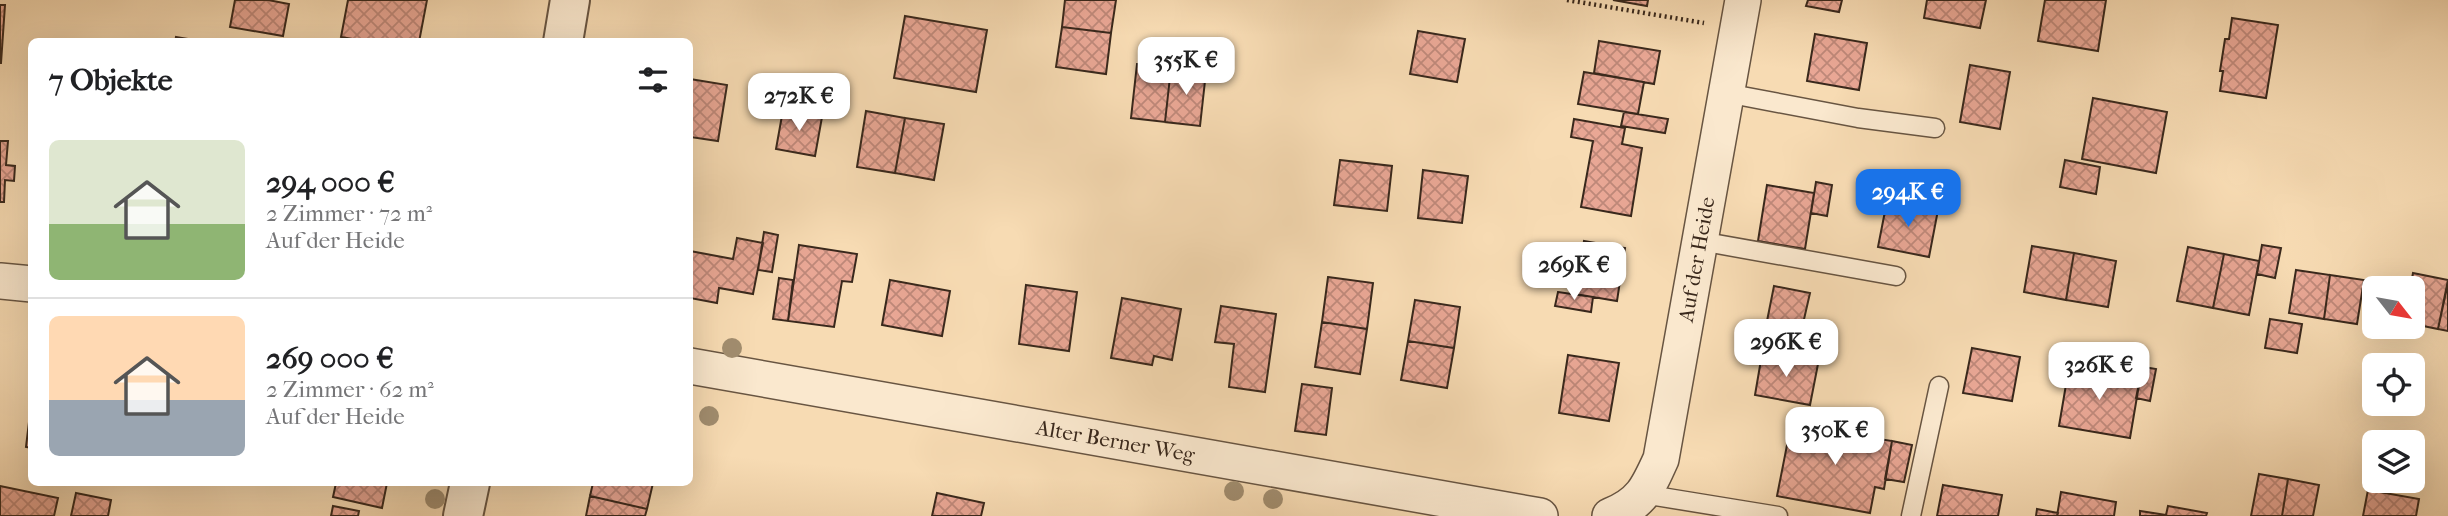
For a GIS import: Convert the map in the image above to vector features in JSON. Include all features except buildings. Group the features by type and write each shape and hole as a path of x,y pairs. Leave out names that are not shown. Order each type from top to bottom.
{"street":[{"path":"564,38 570,0"},
{"name":"Auf der Heide","path":"1627,506 1648,488 1661,459 1740,14"},
{"path":"0,281 28,284"},
{"name":"Alter Berner Weg","path":"693,367 1540,516"},
{"path":"463,516 469,486"}],"lane":[{"path":"1726,93 1858,118 1935,128"},
{"path":"1700,241 1896,276"},
{"path":"1911,516 1939,386"},
{"path":"1627,506 1778,516"}],"path":[{"path":"1567,0 1740,14"}]}
